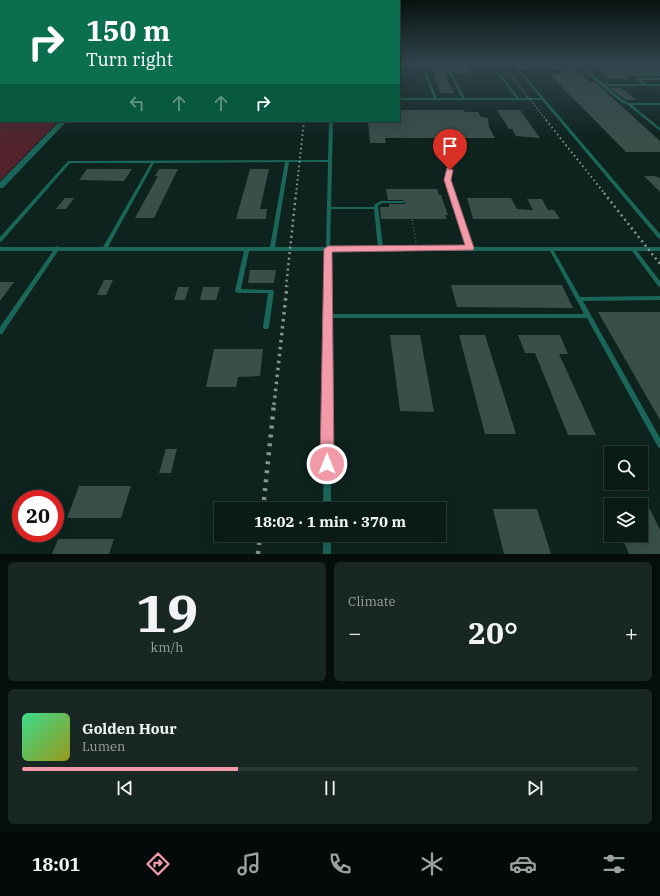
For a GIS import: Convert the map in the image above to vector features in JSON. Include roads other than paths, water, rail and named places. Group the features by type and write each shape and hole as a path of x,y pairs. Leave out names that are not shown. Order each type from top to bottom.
{"street":[{"path":"0,186 63,122"}],"lane":[{"path":"432,89 436,99"},
{"path":"459,89 464,99"},
{"path":"510,89 518,99"},
{"path":"534,89 660,237"},
{"path":"608,89 622,101 629,104 660,130"},
{"path":"400,99 542,99"},
{"path":"629,104 660,104"},
{"path":"327,502 328,249 331,122"},
{"path":"440,143 450,170 448,180 470,248"},
{"path":"272,249 287,161"},
{"path":"0,240 69,162 330,161"},
{"path":"105,248 153,162"},
{"path":"381,249 376,205 381,202 403,202"},
{"path":"329,208 376,208"},
{"path":"0,332 57,248"},
{"path":"0,249 470,248 660,250"},
{"path":"247,249 238,291 271,291 266,327"},
{"path":"551,249 660,445"},
{"path":"633,249 660,284"},
{"path":"579,299 660,298"},
{"path":"328,316 589,316"},
{"path":"327,542 327,554"}],"railway":[{"path":"522,89 547,121"},
{"path":"546,120 605,194"},
{"path":"296,194 304,122"},
{"path":"286,287 296,193"},
{"path":"604,193 660,264"},
{"path":"274,405 287,286"},
{"path":"264,502 274,404"},
{"path":"258,554 259,542"}]}
